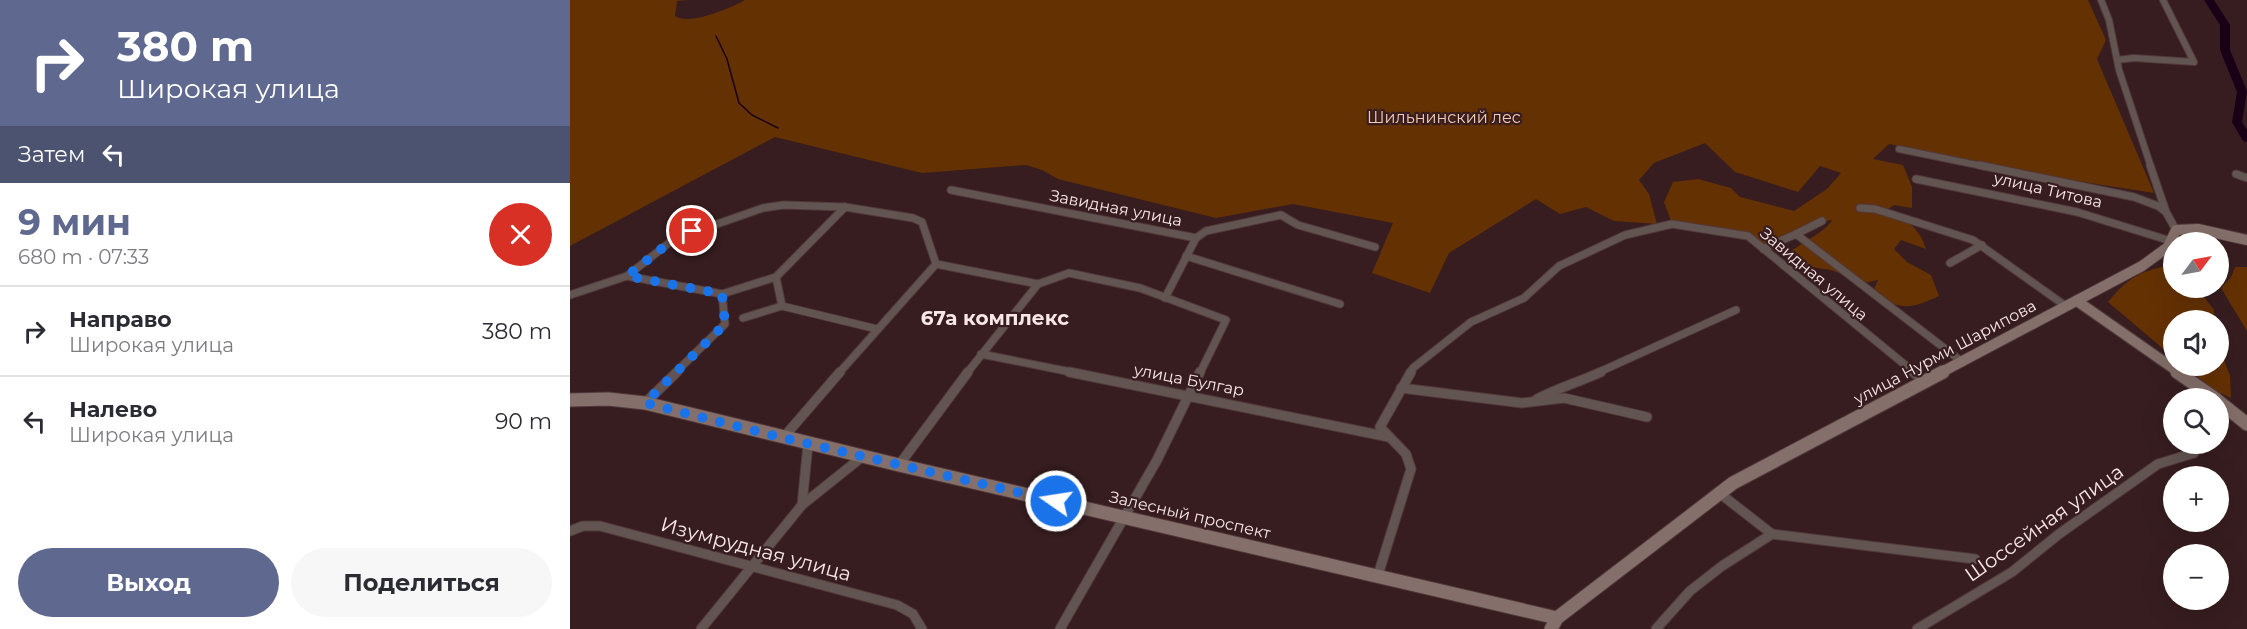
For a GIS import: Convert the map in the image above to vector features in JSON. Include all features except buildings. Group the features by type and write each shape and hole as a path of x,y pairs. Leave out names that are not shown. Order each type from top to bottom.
{"main road":[{"path":"2176,230 2198,229 2247,240"},
{"name":"улица Нурми Шарипова","path":"1554,623 1718,492 2072,304 2163,252"},
{"path":"2072,304 2199,388"},
{"name":"Залесный проспект","path":"570,399 608,399 645,403 862,457 1378,575 1554,623"},
{"path":"2229,410 2247,424"}],"street":[{"path":"2101,0 2109,20 2117,60 2166,212 2176,230"},
{"path":"2117,60 2134,58 2194,62 2163,0"},
{"path":"1899,149 2134,197 2158,206 2166,212"},
{"path":"2236,174 2247,178"},
{"name":"улица Титова","path":"1916,179 2005,195 2104,219 2163,238"},
{"name":"Завидная улица","path":"951,190 1196,238 1206,231 1281,215 1298,225 1375,247"},
{"path":"570,295 627,276 674,239 763,208 783,205 845,207 913,218 922,222 936,264"},
{"path":"627,276 722,294 776,277 845,207"},
{"path":"1860,208 1875,209 1962,235 1982,245 2072,304"},
{"path":"1763,249 1822,221"},
{"name":"Завидная улица","path":"1390,437 1380,427 1413,368 1471,322 1524,298 1559,266 1625,235 1672,224 1748,236 1924,381"},
{"path":"1796,234 1961,361"},
{"path":"1165,298 1196,238"},
{"path":"1950,263 1982,245"},
{"path":"1186,256 1340,304"},
{"path":"936,264 1038,284 1069,273 1140,288 1226,320 1187,395 1157,460 1060,629"},
{"path":"783,438 936,264"},
{"path":"776,277 782,306"},
{"path":"899,465 981,354 1038,284"},
{"path":"645,403 725,324 722,294"},
{"path":"743,318 782,306 877,329"},
{"path":"1533,401 1566,384 1574,384 1736,310"},
{"name":"улица Булгар","path":"981,354 1390,437"},
{"path":"1564,398 1574,384"},
{"path":"1401,388 1522,403 1564,398 1647,417"},
{"path":"1378,575 1411,469 1406,454 1390,437"},
{"path":"802,505 808,444"},
{"name":"Шоссейная улица","path":"1917,629 2012,572 2058,534 2158,464 2191,454"},
{"path":"702,629 802,505 862,457"},
{"path":"1718,492 1772,534 1975,559"},
{"name":"Изумрудная улица","path":"570,531 583,526 600,526 897,605 913,614 922,629"},
{"path":"1656,629 1698,585 1722,566 1772,534"}],"green space":[{"name":"Шильнинский лес","path":"570,0 689,0 677,1 675,16 690,19 720,11 745,0 2088,0 2106,40 2097,59 2154,193 2045,176 1889,144 1873,159 1903,165 1912,187 1912,208 1894,205 1888,209 1916,230 1926,249 1901,240 1894,249 1907,262 1931,275 1939,296 1912,306 1899,305 1871,296 1878,280 1864,283 1831,270 1791,264 1785,256 1824,229 1832,220 1821,222 1763,249 1748,236 1672,224 1664,202 1673,182 1698,179 1731,188 1740,197 1794,211 1827,189 1841,173 1820,166 1798,192 1735,172 1705,143 1654,163 1639,180 1649,194 1657,224 1614,221 1586,207 1560,214 1536,199 1449,253 1430,293 1372,273 1393,223 1293,204 1216,218 1058,179 1042,170 1026,165 922,173 775,137 570,246"},
{"path":"2163,267 2163,298 2205,298 2214,310 2163,310 2163,349 2108,302 2129,281"},
{"path":"2235,267 2247,267 2247,331 2227,298 2229,298 2231,277"},
{"path":"2229,373 2231,398 2229,388 2211,388 2196,376 2229,376"}],"waterway":[{"path":"2209,0 2225,25 2225,50 2242,92 2237,122 2247,139"},
{"path":"716,36 727,59 739,103 752,115 778,128"}],"district":[{"name":"67а комплекс","path":"995,318"}],"route":[{"path":"692,231 674,239 627,276 707,293 722,294 725,324 645,403 783,438 1056,501"}]}
